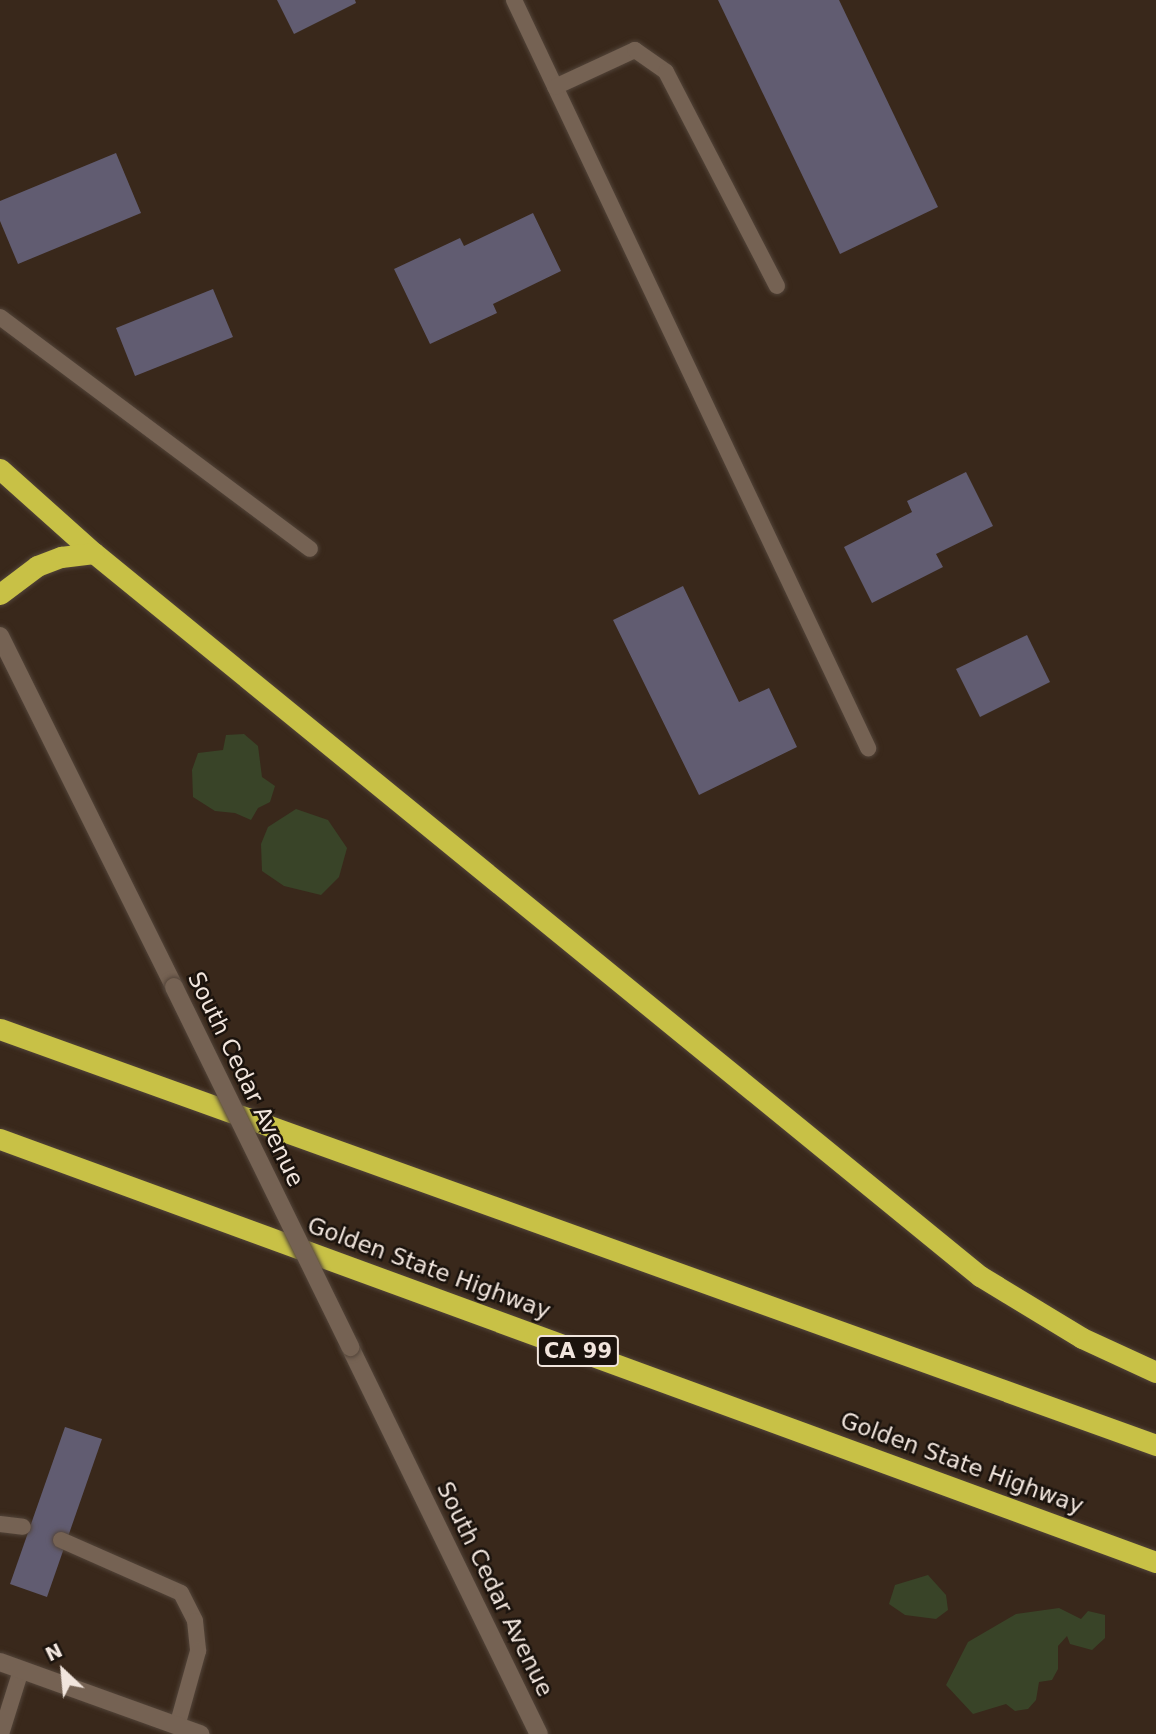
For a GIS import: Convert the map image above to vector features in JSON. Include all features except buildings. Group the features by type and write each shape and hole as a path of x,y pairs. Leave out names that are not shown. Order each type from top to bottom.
{"highway":[{"path":"0,469 94,553 980,1276 1082,1338 1156,1372"},
{"path":"0,594 37,566 61,557 94,553"},
{"path":"0,1029 1156,1445"},
{"name":"Golden State Highway","path":"0,1139 1156,1562"}],"street":[{"name":"South Cedar Avenue","path":"0,636 539,1734"},
{"path":"0,1662 200,1734"}],"lane":[{"path":"514,0 867,748"},
{"path":"555,87 635,50 666,72 776,286"},
{"path":"0,317 310,549"},
{"path":"0,1524 23,1527"},
{"path":"61,1540 181,1593 195,1620 198,1651 177,1726"},
{"path":"1,1734 21,1670"}],"green space":[{"path":"244,734 258,746 262,777 275,786 270,802 258,808 251,820 235,813 215,811 193,797 192,770 198,753 223,750 226,735"},
{"path":"296,809 328,820 347,848 339,877 321,895 284,886 262,871 261,844 268,827"},
{"path":"928,1575 946,1595 948,1610 936,1619 905,1615 889,1604 895,1585"},
{"path":"1059,1608 1081,1619 1088,1611 1105,1615 1105,1638 1092,1650 1070,1644 1067,1636 1058,1646 1058,1669 1052,1680 1039,1682 1036,1700 1028,1709 1015,1711 1006,1704 973,1714 946,1685 968,1642 1016,1614"}]}
